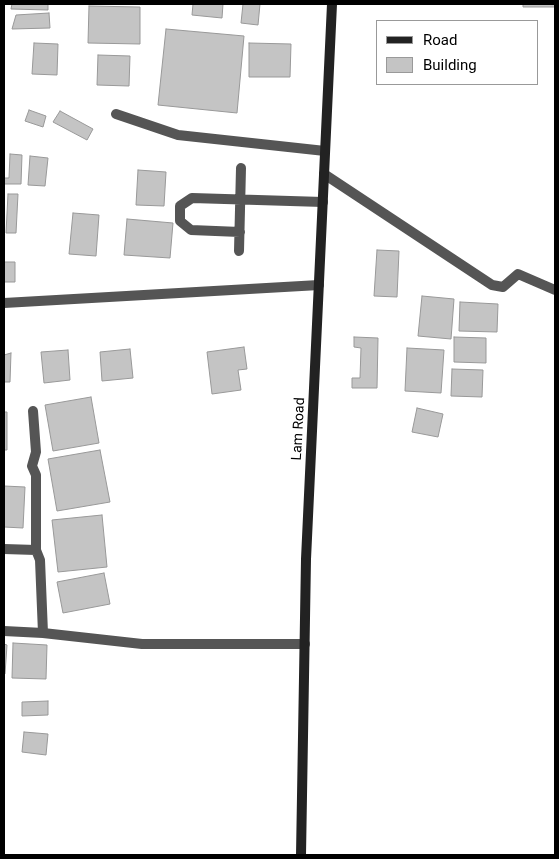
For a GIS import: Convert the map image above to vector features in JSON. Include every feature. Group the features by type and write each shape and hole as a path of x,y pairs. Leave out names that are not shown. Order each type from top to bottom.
{"main road":[{"name":"Lam Road","path":"301,855 307,549 332,4"}],"street":[{"path":"116,114 178,135 326,151"},
{"path":"239,251 241,168"},
{"path":"324,174 492,284 503,287 518,274 555,290"},
{"path":"240,232 191,230 180,221 180,206 192,198 323,202"},
{"path":"4,303 319,285"},
{"path":"33,410 36,452 32,466 36,475 36,550 40,560 43,633"},
{"path":"4,550 36,550"},
{"path":"4,631 43,633 142,644 305,644"}],"building":[{"path":"12,4 48,4 48,10 11,9"},
{"path":"193,4 223,4 222,18 192,15"},
{"path":"243,4 260,4 258,25 241,23"},
{"path":"523,4 555,4 555,7 523,7"},
{"path":"89,6 140,7 140,44 88,43"},
{"path":"49,13 50,28 12,29 16,15"},
{"path":"166,29 244,36 237,113 158,105"},
{"path":"34,43 58,44 57,75 32,74"},
{"path":"249,43 291,44 290,77 249,77"},
{"path":"98,55 130,56 129,86 97,85"},
{"path":"29,110 46,116 43,127 25,121"},
{"path":"60,111 93,129 87,140 53,122"},
{"path":"10,154 22,155 21,184 4,184 4,178 9,178"},
{"path":"30,156 48,158 45,186 28,185"},
{"path":"138,170 166,172 164,206 136,205"},
{"path":"8,194 18,194 16,233 6,233"},
{"path":"73,213 99,215 96,256 69,254"},
{"path":"127,219 173,223 170,258 124,255"},
{"path":"377,250 399,251 397,297 374,296"},
{"path":"4,262 15,262 15,282 4,282"},
{"path":"422,296 454,299 451,339 418,336"},
{"path":"460,302 498,304 497,332 459,331"},
{"path":"354,337 378,338 377,388 352,388 352,378 360,378 361,348 354,347"},
{"path":"454,337 486,338 486,363 454,362"},
{"path":"244,347 247,369 238,370 241,390 212,394 207,352"},
{"path":"407,348 444,350 441,393 405,391"},
{"path":"130,349 133,378 102,381 100,352"},
{"path":"68,350 70,380 44,383 41,352"},
{"path":"11,353 10,382 4,382 4,355"},
{"path":"452,369 483,370 482,397 451,396"},
{"path":"91,397 99,443 53,451 45,405"},
{"path":"417,408 443,414 438,437 412,432"},
{"path":"4,412 7,412 7,450 4,450"},
{"path":"100,450 110,502 57,511 48,459"},
{"path":"4,486 25,487 23,528 4,527"},
{"path":"102,515 107,567 58,572 52,520"},
{"path":"104,573 110,604 63,613 57,582"},
{"path":"13,643 47,645 46,679 12,678"},
{"path":"4,644 7,645 5,674 4,674"},
{"path":"48,701 48,715 22,716 22,702"},
{"path":"24,732 48,734 46,755 22,752"}]}
